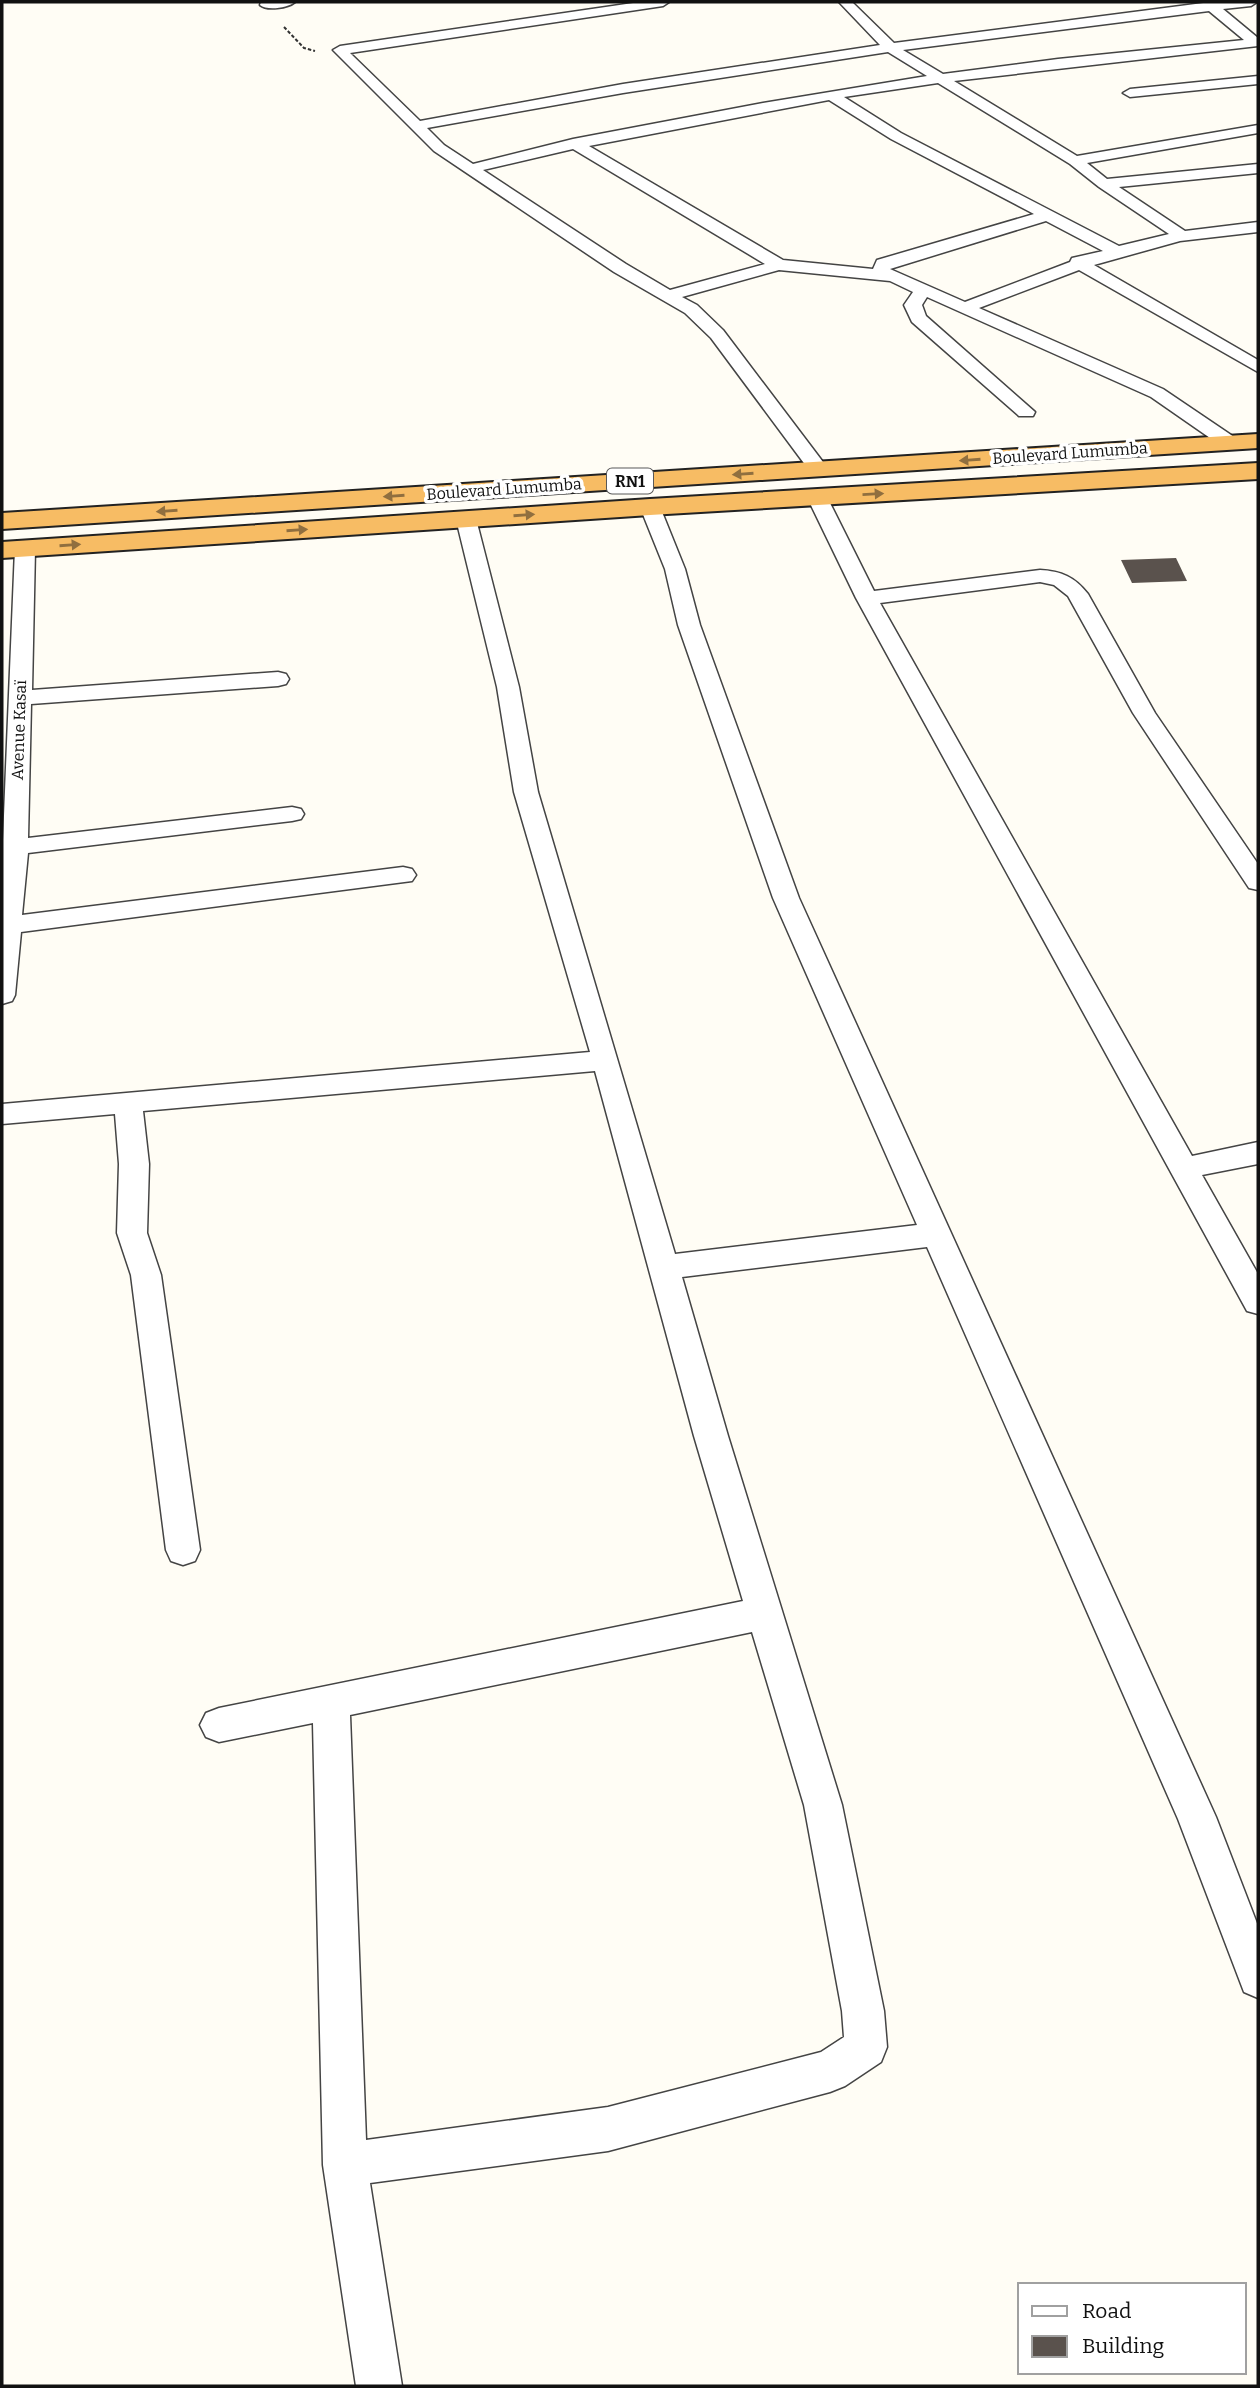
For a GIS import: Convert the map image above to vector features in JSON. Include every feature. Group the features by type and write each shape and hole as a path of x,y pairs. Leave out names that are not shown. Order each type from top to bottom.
{"highway":[{"name":"Boulevard Lumumba","path":"2,521 1258,441"},
{"name":"Boulevard Lumumba","path":"13,549 1258,471"}],"street":[{"path":"266,5 289,2"},
{"path":"340,50 493,30 629,4 663,2"},
{"path":"845,2 891,48 1075,161 1104,184 1182,236"},
{"path":"415,126 610,89 1109,18 1251,2"},
{"path":"470,169 573,143 748,107 937,78 1256,43 1211,6"},
{"path":"1092,7 1109,18"},
{"path":"340,50 439,148 666,296 691,309 717,334 819,470"},
{"path":"1130,93 1258,80"},
{"path":"831,95 896,136 1116,251"},
{"path":"1075,161 1258,129"},
{"path":"573,143 779,265"},
{"path":"1104,184 1258,168"},
{"path":"1049,215 883,264 881,271 1157,393 1230,443"},
{"path":"964,308 1078,262 1116,251 1213,230 1258,227"},
{"path":"1078,262 1258,367"},
{"path":"666,296 779,265 890,276"},
{"path":"923,290 914,305 918,318 1026,412"},
{"path":"817,497 867,598 1258,1302"},
{"path":"650,507 675,569 689,625 786,898 1197,1817 1258,1978"},
{"path":"345,2165 608,2129 830,2071 866,2047 863,2011 823,1805 526,792 508,687 466,519"},
{"name":"Avenue Kasaï","path":"2,995 20,698 13,549"},
{"path":"867,598 1040,576 1057,577 1067,581 1144,713 1258,882"},
{"path":"20,698 278,679"},
{"path":"11,854 292,814"},
{"path":"8,925 403,875"},
{"path":"2,1114 606,1060"},
{"path":"128,1102 134,1164 132,1233 146,1275 183,1550"},
{"path":"1184,1168 1258,1153"},
{"path":"665,1268 936,1234"},
{"path":"219,1726 765,1613"},
{"path":"331,1703 345,2165 379,2386"}],"path":[{"path":"266,5 304,48 318,52 340,50"}],"building":[{"path":"1176,558 1187,581 1132,583 1121,560"}]}
